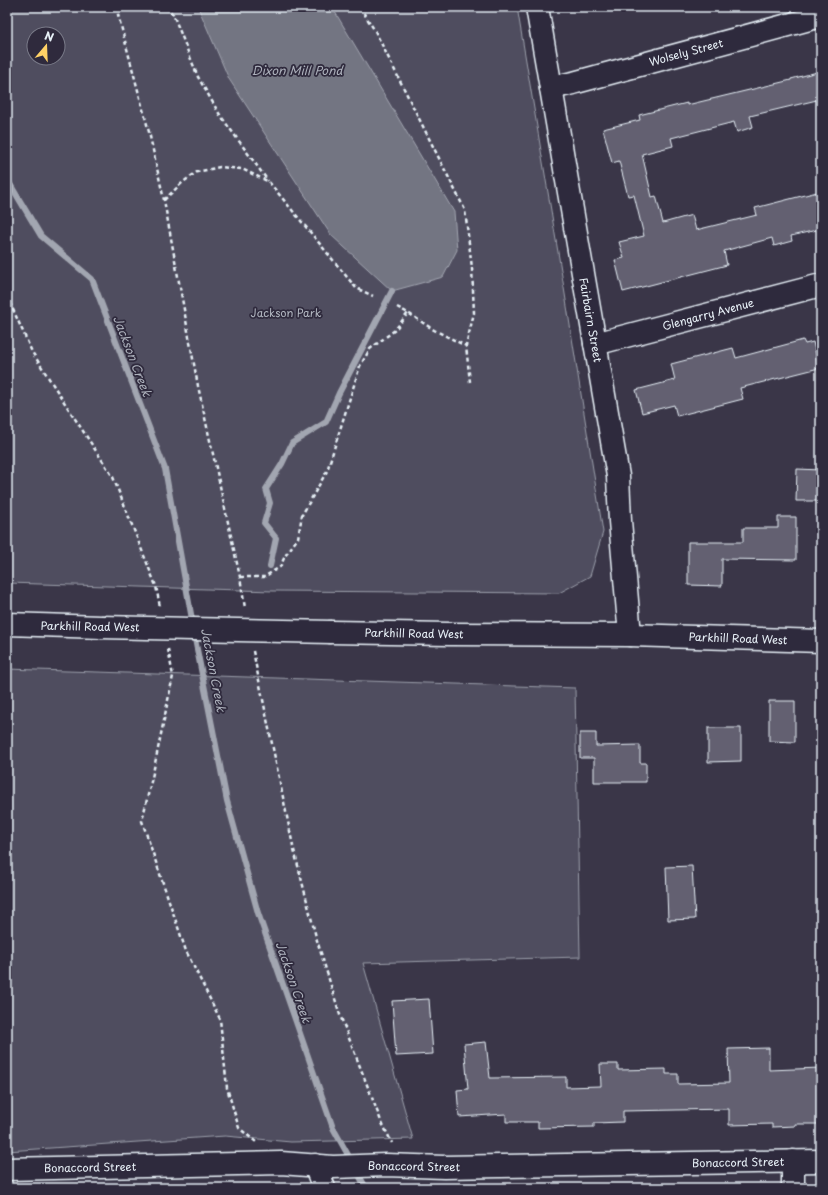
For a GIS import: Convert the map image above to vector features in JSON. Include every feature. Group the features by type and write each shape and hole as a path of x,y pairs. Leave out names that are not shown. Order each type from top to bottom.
{"main road":[{"name":"Fairbairn Street","path":"538,7 618,476 620,521 630,634"},
{"name":"Wolsely Street","path":"551,88 821,16"},
{"name":"Glengarry Avenue","path":"595,344 821,285"},
{"name":"Parkhill Road West","path":"7,624 331,632 630,634 821,641"},
{"name":"Bonaccord Street","path":"7,1169 281,1163 324,1166 396,1165 444,1167 821,1160"},
{"path":"793,1161 793,1188"},
{"path":"324,1166 324,1188"}],"path":[{"path":"116,7 149,132 164,200 198,386 240,577 246,612"},
{"path":"165,7 173,14 198,77 220,115 269,182 356,288 373,296"},
{"path":"360,7 375,31 465,210 472,268 474,314 466,346 470,382"},
{"path":"164,200 183,182 197,172 220,167 242,169 269,182"},
{"path":"7,296 32,352 113,477 156,586 160,608"},
{"path":"397,307 408,312 434,330 466,346"},
{"path":"240,577 264,576 280,567 285,556 298,538 302,515 327,471 360,366 370,349 395,330 408,312"},
{"path":"167,646 173,676 142,821 186,951 220,1019 227,1088 239,1128 281,1163"},
{"path":"252,647 293,846 316,937 340,1015 379,1114 393,1145 396,1165"}],"green space":[{"name":"Jackson Park","path":"7,7 517,7 603,532 590,576 559,593 273,591 7,583"},
{"path":"7,669 575,688 580,957 363,963 413,1139 291,1142 225,1136 7,1151"}],"water":[{"name":"Dixon Mill Pond","path":"198,7 332,7 454,212 457,250 443,277 392,291 331,235 229,79"}],"building":[{"path":"821,71 821,99 750,116 753,127 737,132 734,122 671,138 673,146 642,154 652,197 656,196 663,223 692,215 696,230 757,215 755,208 821,191 821,229 791,236 792,241 774,246 772,238 724,251 727,265 623,292 615,260 624,258 619,242 644,236 634,195 628,196 619,161 612,163 603,129 640,120 639,115 791,80"},
{"path":"803,340 805,344 813,342 819,368 740,388 743,399 677,416 674,405 642,413 636,390 675,380 671,364 733,348 736,358"},
{"path":"797,469 821,470 821,501 796,501"},
{"path":"778,517 796,517 796,560 722,559 722,586 688,585 688,542 743,542 743,528 778,528"},
{"path":"769,701 795,701 795,742 769,741"},
{"path":"708,728 741,728 741,761 708,762"},
{"path":"580,733 596,733 596,746 640,745 640,763 646,763 646,782 594,782 594,758 580,758"},
{"path":"692,866 695,919 668,920 666,867"},
{"path":"429,999 433,1054 396,1056 392,1001"},
{"path":"486,1042 490,1078 566,1077 566,1087 601,1086 600,1064 618,1064 618,1070 666,1069 666,1074 678,1074 678,1084 729,1083 728,1049 769,1048 769,1070 821,1068 821,1124 795,1124 795,1126 772,1127 772,1124 729,1125 729,1109 623,1111 623,1122 594,1123 594,1127 538,1128 538,1122 506,1122 506,1114 459,1117 457,1090 468,1089 464,1044"}],"waterway":[{"name":"Jackson Creek","path":"7,179 41,236 92,279 165,469 193,625"},
{"path":"270,566 276,538 264,523 270,503 266,489 282,464 292,443 326,422 339,393 392,291"},
{"name":"Jackson Creek","path":"194,634 227,801 258,913 333,1128 352,1162"},
{"name":"Jackson Creek","path":"356,1170 366,1188"}]}
